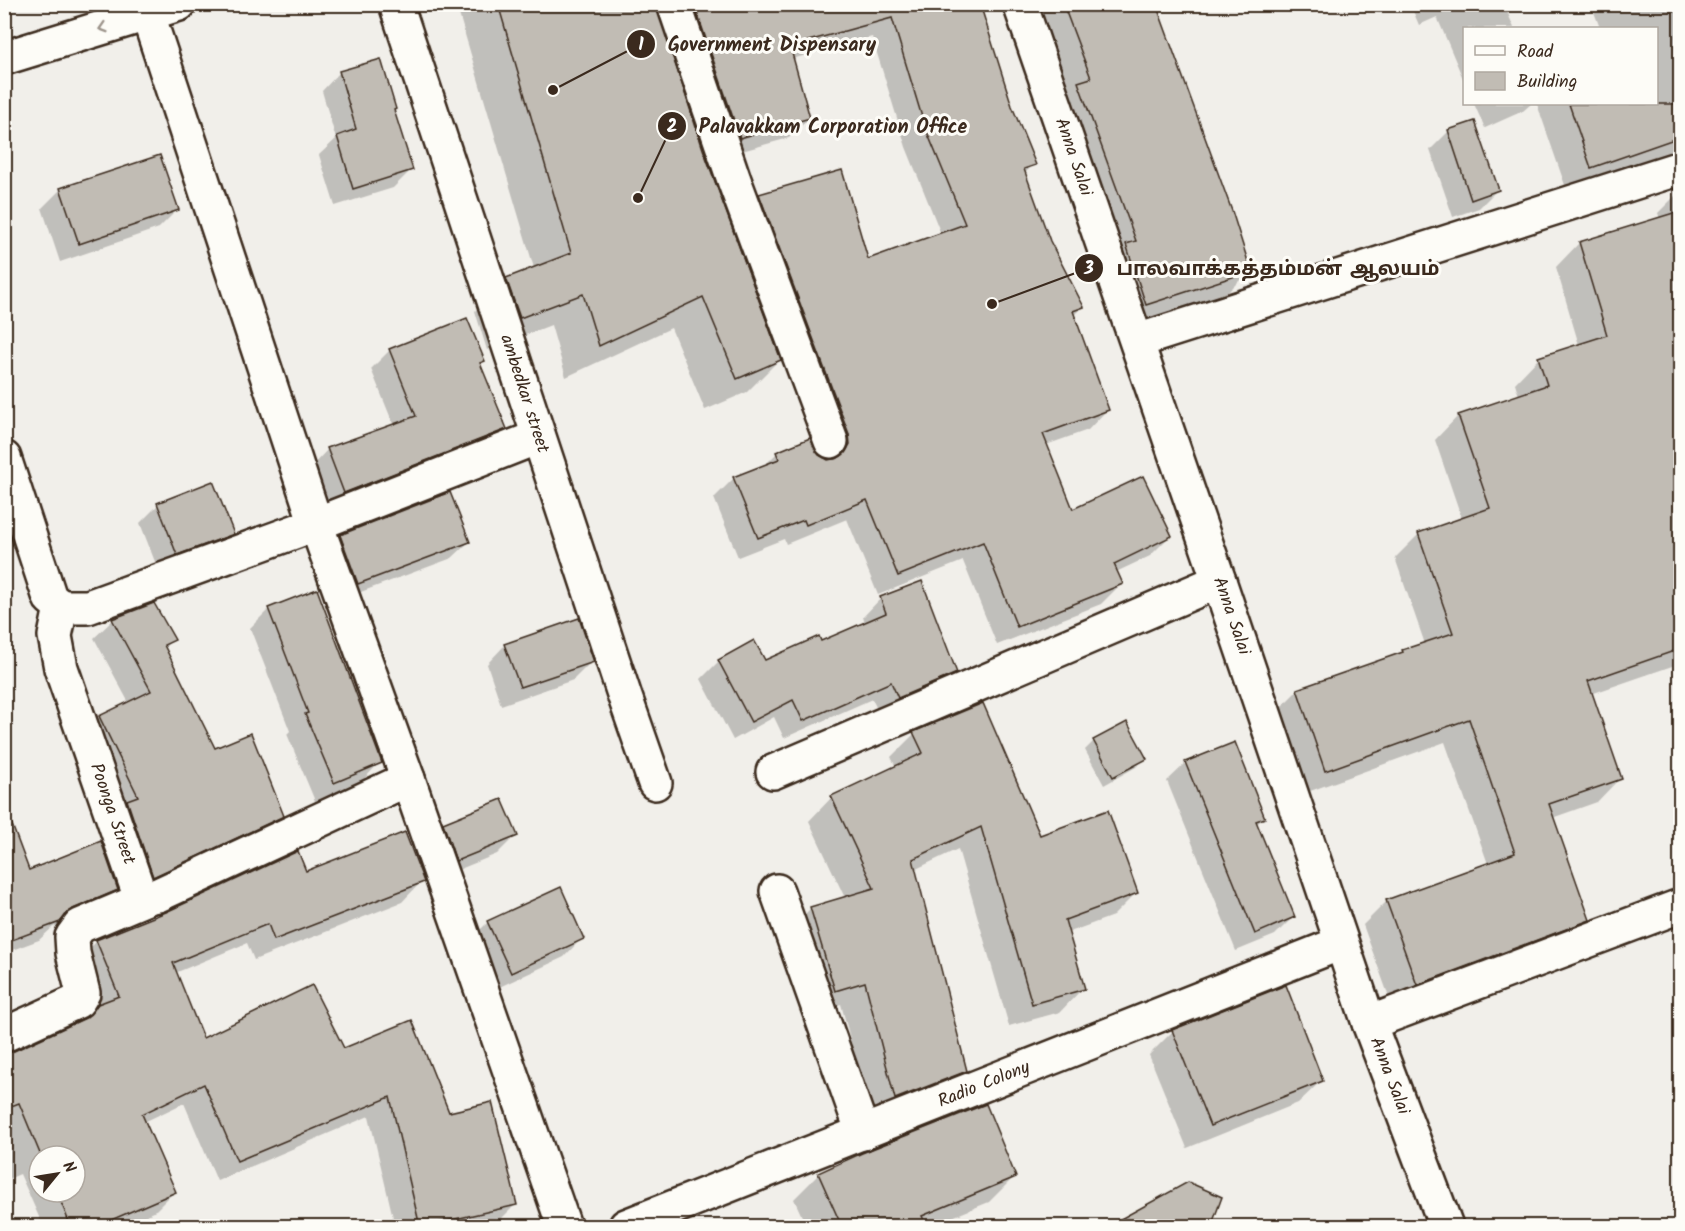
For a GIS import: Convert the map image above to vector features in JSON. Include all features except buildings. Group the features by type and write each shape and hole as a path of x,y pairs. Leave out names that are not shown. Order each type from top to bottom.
{"street":[{"path":"4,58 179,4"},
{"name":"ambedkar street","path":"396,4 538,437 655,783"},
{"path":"674,4 734,180 831,441"},
{"name":"Anna Salai","path":"1020,4 1369,1023 1446,1227"},
{"path":"148,15 316,524 408,779 564,1227"},
{"path":"1137,341 1680,168"},
{"path":"4,458 50,598 61,607 88,607 316,524 538,437"},
{"path":"773,772 1219,581"},
{"name":"Poonga Street","path":"61,607 55,636 61,668 137,887 142,895 149,897"},
{"path":"4,1035 78,1001 83,993 73,953 72,937 80,926 158,895 408,779"},
{"path":"777,891 863,1133"},
{"path":"1369,1023 1680,906"},
{"name":"Radio Colony","path":"626,1227 1341,942"}],"place":[{"name":"Government Dispensary","path":"553,90"},
{"name":"Palavakkam Corporation Office","path":"638,198"},
{"name":"பாலவாக்கத்தம்மன் ஆலயம்","path":"992,304"}]}
